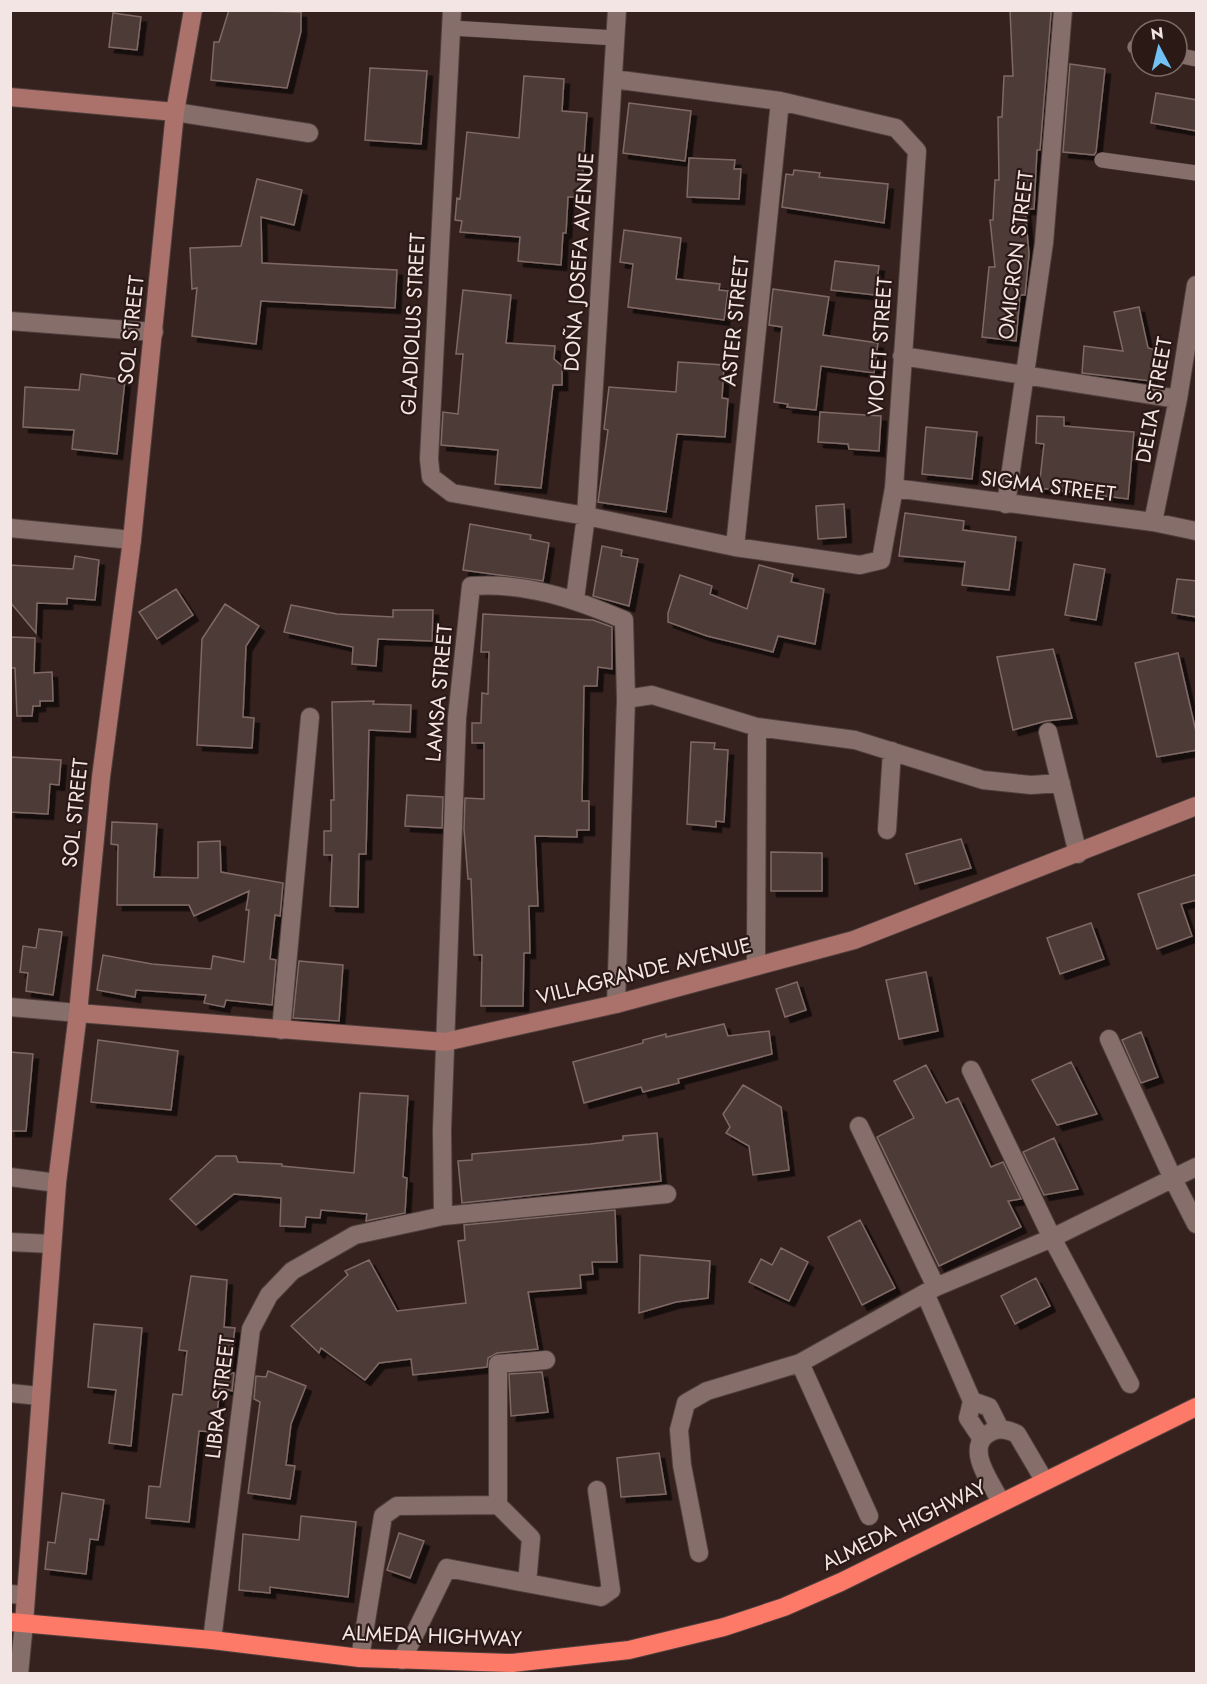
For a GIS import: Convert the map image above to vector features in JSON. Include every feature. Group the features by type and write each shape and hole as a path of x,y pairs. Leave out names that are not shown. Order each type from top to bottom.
{"highway":[{"name":"ALMEDA HIGHWAY","path":"17,1622 212,1640 360,1658 402,1660 512,1664 628,1650 724,1627 784,1607 841,1582 1044,1480 1197,1407"}],"street":[{"name":"SOL STREET","path":"17,1622 57,1183 78,1013 101,777 132,540 175,112 193,10"},
{"name":"DOÑA JOSEFA AVENUE","path":"575,599 585,516 617,10"},
{"name":"OMICRON STREET","path":"1006,504 1044,243 1063,10"},
{"name":"GLADIOLUS STREET","path":"451,19 429,459 431,477 452,492 585,516"},
{"name":"VIOLET STREET","path":"585,516 735,547 860,565 881,561 894,488 917,151 896,128 780,100 613,80"},
{"path":"10,97 175,112 309,133"},
{"name":"ASTER STREET","path":"735,547 780,100"},
{"name":"DELTA STREET","path":"1153,522 1178,399 1197,285"},
{"path":"10,321 154,332"},
{"path":"902,356 1178,399"},
{"name":"SIGMA STREET","path":"894,488 1153,522 1197,531"},
{"path":"10,528 132,540"},
{"name":"LAMSA STREET","path":"445,1042 457,718 471,586 498,584 575,599 624,620 626,699"},
{"path":"616,1004 626,699 652,695 757,727 855,740 983,780 1031,785 1062,783"},
{"path":"281,1030 310,717"},
{"path":"756,966 757,727"},
{"path":"1048,732 1078,854"},
{"path":"887,830 892,751"},
{"name":"VILLAGRANDE AVENUE","path":"78,1013 445,1042 616,1004 863,937 1197,806"},
{"path":"10,1007 78,1013"},
{"path":"1109,1039 1173,1179 1197,1224"},
{"path":"443,1216 442,1130 445,1042"},
{"path":"971,1070 1052,1238 1130,1384"},
{"path":"859,1126 930,1290 972,1401 968,1418 982,1440"},
{"path":"699,1553 682,1465 679,1430 686,1403 707,1390 800,1363 930,1290 1052,1238 1197,1167"},
{"path":"10,1177 57,1183"},
{"name":"LIBRA STREET","path":"212,1640 251,1329 269,1295 292,1272 355,1235 443,1216 668,1194"},
{"path":"10,1242 52,1244"},
{"path":"527,1583 531,1538 498,1505 498,1364 546,1360"},
{"path":"800,1363 869,1516"},
{"path":"10,1393 39,1396"},
{"path":"972,1401 989,1407 1000,1429"},
{"path":"1001,1502 980,1462 978,1448 990,1432 1000,1429 1009,1430 1022,1439 1044,1480"},
{"path":"402,1660 447,1568 601,1597 611,1590 597,1490"},
{"path":"360,1658 383,1516 397,1506 498,1505"},
{"path":"17,1622 19,1674"}],"lane":[{"path":"451,19 615,38"},
{"path":"1102,160 1197,173"}],"building":[{"path":"229,10 301,12 301,31 287,88 211,80 214,42 219,42"},
{"path":"1010,10 1051,10 1040,150 1037,150 1034,209 1025,209 1029,254 1025,295 1020,295 1016,341 982,337 989,267 995,267 990,220 993,220 995,180 999,180 998,117 1002,117 1004,76 1013,76"},
{"path":"113,13 141,17 137,50 109,47"},
{"path":"1070,64 1105,69 1094,155 1063,152"},
{"path":"370,68 427,71 421,144 365,140"},
{"path":"524,76 564,79 562,111 587,113 581,197 568,197 561,265 518,261 520,237 460,232 462,221 455,220 457,198 460,199 467,132 519,138"},
{"path":"1156,93 1197,100 1197,131 1151,123"},
{"path":"629,103 691,111 685,161 623,153"},
{"path":"689,158 735,160 734,169 741,169 739,199 687,197"},
{"path":"794,170 820,173 819,177 888,184 884,223 782,207 786,174 793,175"},
{"path":"257,179 302,190 294,225 261,217 262,263 397,270 395,308 261,301 256,344 192,336 197,288 192,289 190,248 241,246"},
{"path":"624,230 681,238 676,279 720,284 719,290 728,291 724,320 628,307 633,264 620,262"},
{"path":"835,261 879,266 875,295 831,290"},
{"path":"773,289 829,297 823,335 878,343 874,373 821,366 816,410 787,407 788,404 774,402 782,327 769,325"},
{"path":"463,290 511,295 506,343 555,346 554,359 562,366 562,385 553,385 541,488 495,484 498,450 441,445 443,412 458,414 463,354 456,354"},
{"path":"1139,307 1148,348 1156,350 1151,381 1082,373 1084,346 1123,351 1114,312"},
{"path":"678,362 724,365 722,398 728,399 725,437 677,434 666,512 598,502 608,430 604,429 609,387 676,392"},
{"path":"81,374 125,380 117,454 72,449 74,430 23,427 25,387 79,390"},
{"path":"820,412 881,416 879,451 849,449 848,444 818,442"},
{"path":"1037,416 1064,417 1064,426 1134,432 1128,499 1039,488 1044,444 1036,443"},
{"path":"926,427 977,432 972,479 922,474"},
{"path":"844,504 846,537 818,539 816,506"},
{"path":"905,513 964,521 963,530 1016,537 1009,590 962,585 965,562 899,556"},
{"path":"470,524 531,535 530,539 549,543 543,581 463,570"},
{"path":"602,546 622,550 621,556 638,559 629,606 593,596"},
{"path":"75,556 99,560 95,600 67,598 67,604 37,603 36,633 10,602 10,565 73,569"},
{"path":"1074,564 1105,569 1096,620 1065,615"},
{"path":"759,565 793,574 791,582 824,589 815,644 778,636 773,652 707,636 668,622 668,613 680,575 712,586 710,594 747,609"},
{"path":"1177,579 1197,581 1197,617 1172,613"},
{"path":"176,589 193,615 157,639 139,612"},
{"path":"225,604 259,626 246,646 243,717 254,718 252,748 197,745 202,639"},
{"path":"291,605 337,614 393,617 393,610 433,610 432,641 378,639 376,666 352,664 353,647 284,632"},
{"path":"483,614 593,620 612,627 612,669 598,667 597,686 584,686 582,801 589,801 589,830 577,830 577,837 535,836 538,906 529,906 530,953 524,953 523,1006 481,1006 482,955 474,955 471,879 468,879 464,829 465,798 484,799 484,743 472,743 472,723 481,723 482,693 488,694 489,652 481,652"},
{"path":"10,637 35,638 34,673 52,672 53,701 40,701 40,706 33,706 32,716 17,716 15,668 10,668"},
{"path":"1053,649 1072,718 1046,721 1013,730 997,657"},
{"path":"1178,653 1197,736 1197,750 1157,757 1135,663"},
{"path":"374,701 373,704 411,705 410,732 369,730 366,854 359,854 358,907 330,906 332,855 324,855 324,831 331,831 331,800 334,800 332,702"},
{"path":"691,742 715,743 714,749 728,750 724,822 716,821 716,827 687,824"},
{"path":"10,757 61,760 59,785 50,784 48,814 10,812"},
{"path":"407,795 443,797 442,828 405,826"},
{"path":"112,822 157,824 154,877 198,878 198,842 220,841 221,872 283,883 280,916 275,915 270,959 276,960 272,1005 226,1000 224,1007 204,1003 206,995 136,990 135,997 97,990 103,955 152,964 211,969 213,956 244,962 249,910 246,910 249,891 194,916 189,905 117,905 118,845 111,844"},
{"path":"961,839 971,868 915,884 906,854"},
{"path":"771,852 822,853 822,891 771,891"},
{"path":"1197,874 1197,900 1181,904 1192,936 1157,949 1138,894"},
{"path":"1091,923 1104,959 1060,974 1047,938"},
{"path":"39,929 62,932 53,995 26,991 28,973 20,972 23,946 36,948"},
{"path":"299,961 343,965 339,1021 293,1018"},
{"path":"926,972 938,1031 899,1039 886,980"},
{"path":"797,982 806,1010 785,1017 776,989"},
{"path":"724,1024 728,1036 769,1031 772,1054 678,1079 679,1083 643,1092 641,1087 584,1103 573,1062 643,1043 643,1040 666,1034 666,1037"},
{"path":"1141,1032 1158,1077 1141,1083 1122,1040"},
{"path":"98,1040 178,1051 171,1110 91,1102"},
{"path":"10,1052 33,1054 26,1131 10,1131"},
{"path":"1071,1062 1097,1114 1057,1125 1032,1080"},
{"path":"926,1065 946,1103 958,1098 991,1167 1003,1162 1021,1199 1008,1201 1021,1227 939,1266 877,1137 914,1118 894,1081"},
{"path":"743,1085 781,1107 789,1170 753,1175 749,1146 726,1133 730,1127 723,1114"},
{"path":"360,1093 408,1096 403,1177 407,1178 405,1213 366,1221 367,1214 321,1210 320,1218 306,1217 305,1227 280,1226 281,1198 234,1194 196,1225 170,1199 216,1156 236,1156 238,1162 282,1164 282,1166 354,1173"},
{"path":"657,1133 661,1181 462,1203 458,1161 472,1160 472,1154 590,1144 623,1140 623,1136"},
{"path":"1054,1138 1078,1189 1044,1195 1023,1152"},
{"path":"615,1210 617,1262 592,1262 593,1274 580,1275 581,1288 528,1292 538,1349 497,1353 488,1358 487,1367 413,1375 411,1359 379,1363 365,1380 321,1348 319,1353 291,1326 348,1275 345,1271 369,1260 397,1311 466,1303 458,1241 465,1240 464,1225"},
{"path":"860,1220 895,1288 862,1305 828,1237"},
{"path":"781,1248 808,1262 789,1301 749,1282 761,1259 772,1265"},
{"path":"640,1255 710,1261 708,1298 676,1302 639,1313"},
{"path":"191,1276 227,1280 224,1327 235,1328 229,1373 234,1373 232,1391 220,1387 215,1432 199,1431 189,1522 146,1518 149,1486 160,1487 173,1394 182,1395 187,1351 179,1350"},
{"path":"1036,1278 1050,1306 1015,1324 1001,1296"},
{"path":"94,1324 142,1328 131,1446 109,1443 116,1390 88,1387"},
{"path":"268,1371 306,1386 291,1424 286,1465 295,1466 290,1499 248,1493 260,1402 254,1399 256,1376 266,1377"},
{"path":"542,1372 548,1412 511,1416 509,1374"},
{"path":"659,1453 666,1494 621,1497 617,1458"},
{"path":"62,1493 104,1500 98,1540 90,1539 86,1574 45,1569 48,1542 55,1543"},
{"path":"301,1516 356,1522 348,1597 270,1587 270,1593 239,1590 243,1534 299,1540"},
{"path":"399,1533 424,1541 410,1578 387,1570"}]}
